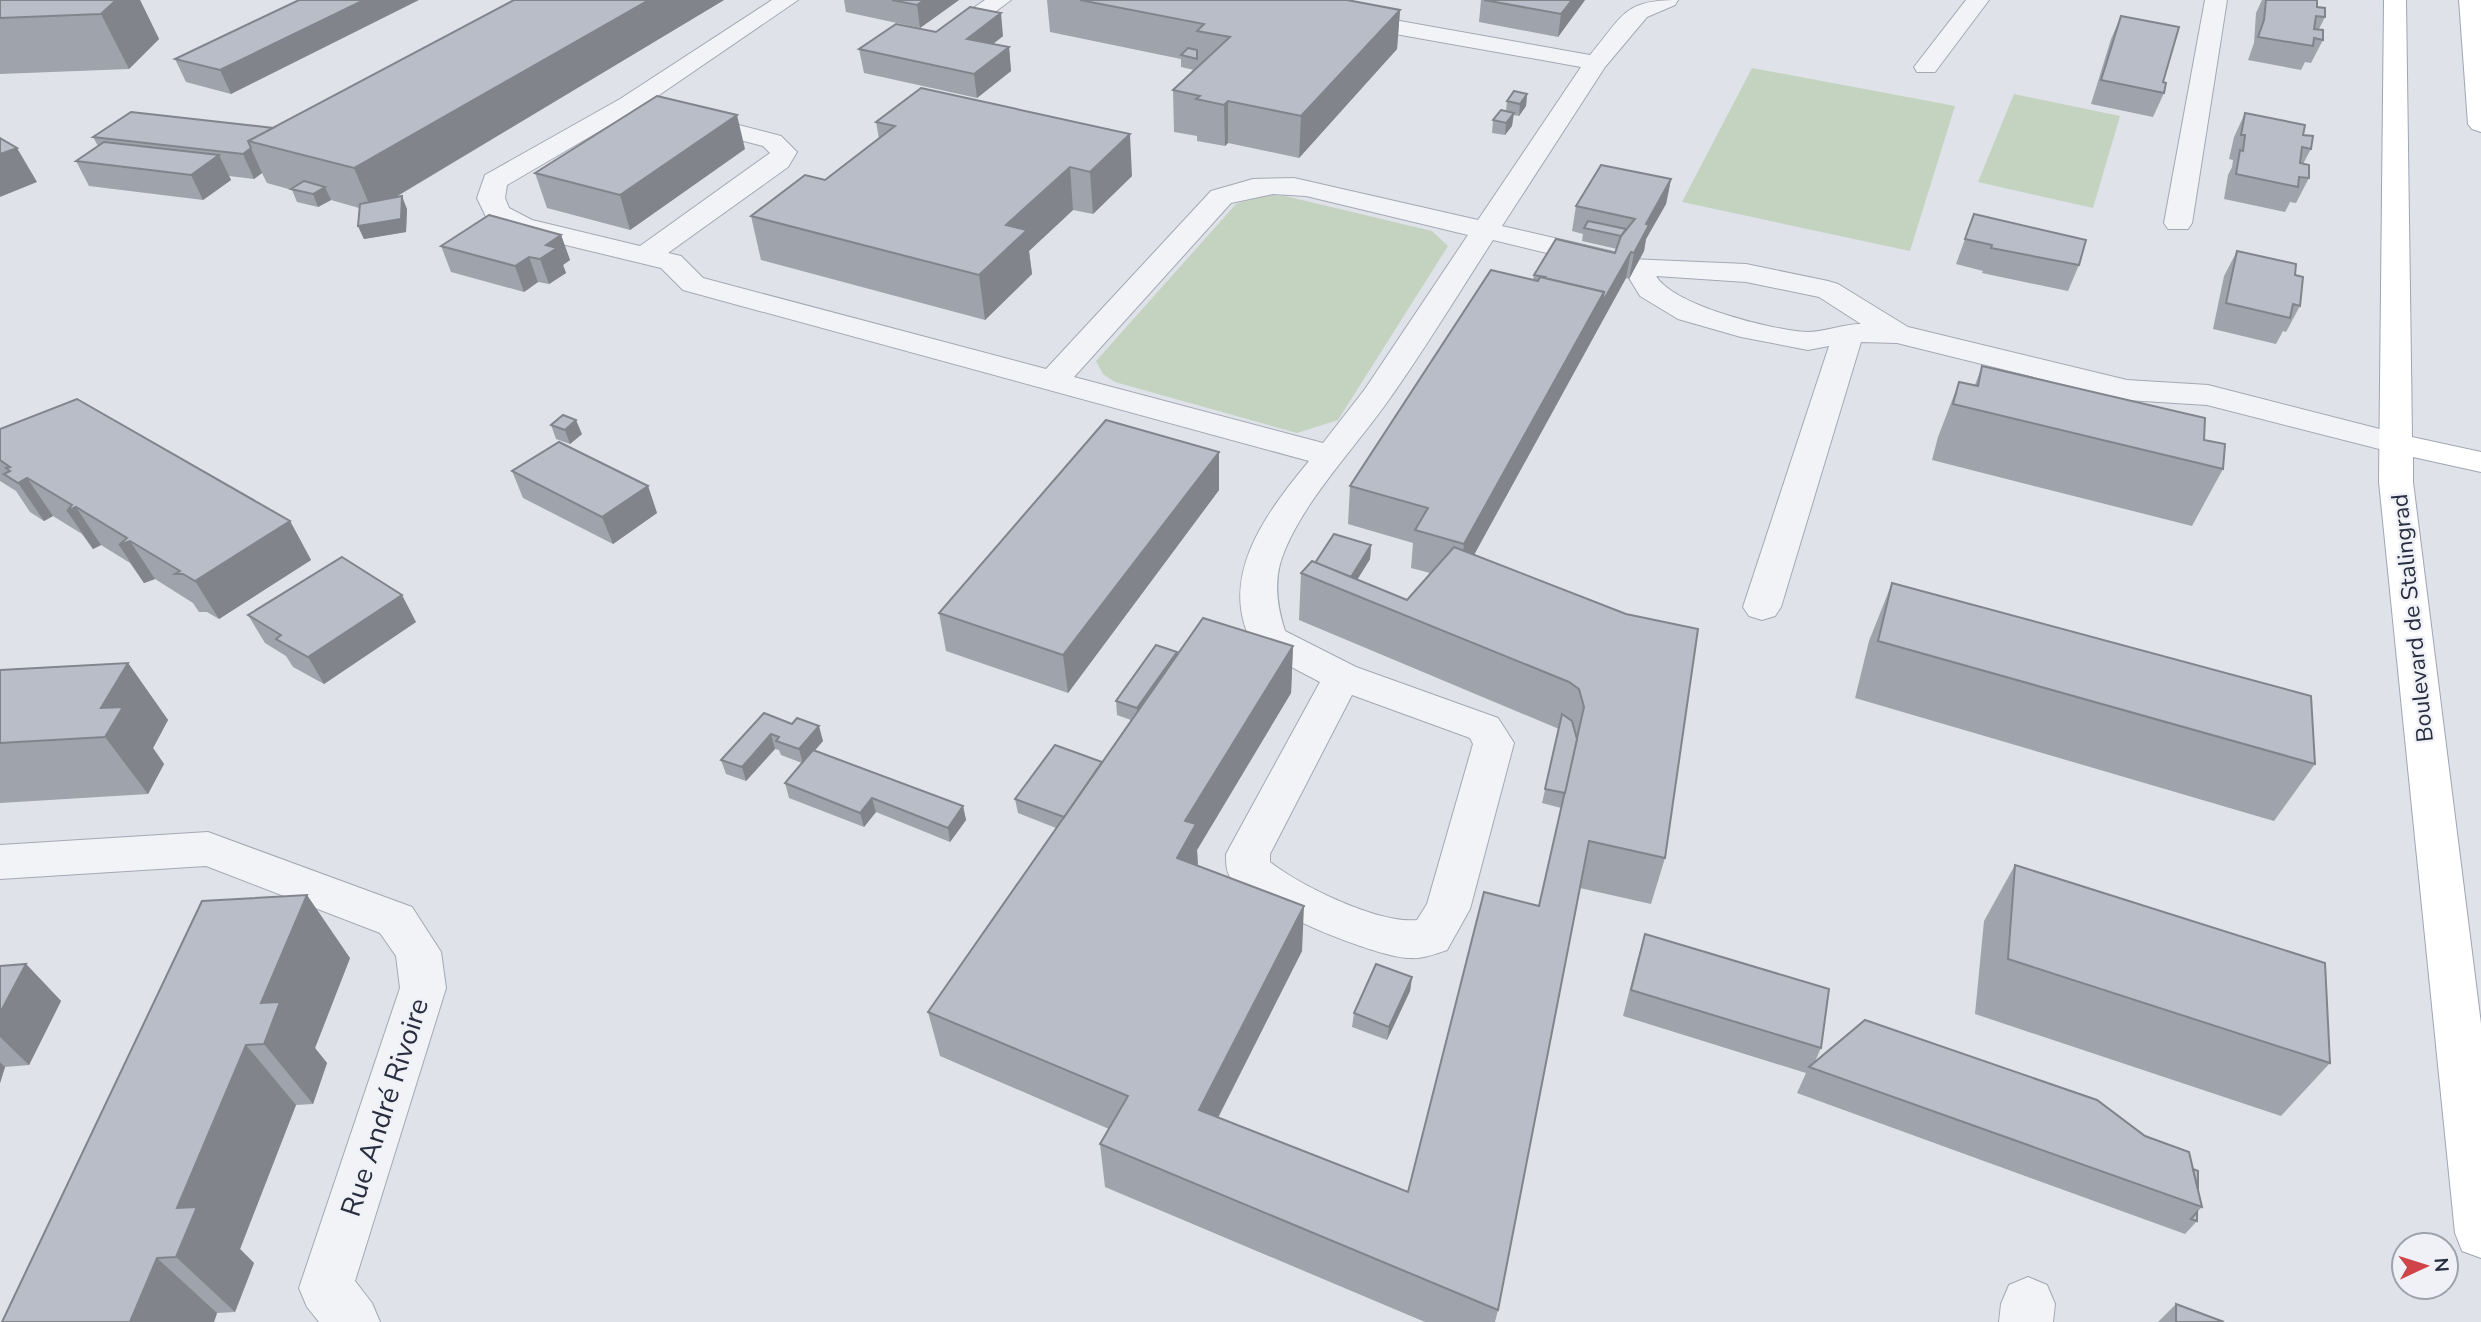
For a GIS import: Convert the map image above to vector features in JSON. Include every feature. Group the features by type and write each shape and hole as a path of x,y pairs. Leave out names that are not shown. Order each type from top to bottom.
{"main road":[{"name":"Boulevard de Stalingrad","path":"2395,0 2396,482 2481,1233"},
{"path":"2470,0 2481,124"},
{"path":"2395,443 2481,462"}],"street":[{"path":"787,0 629,104 494,181 491,198 497,213 522,226 671,262 693,284 1051,383 1331,456"},
{"path":"947,36 1000,0"},
{"path":"1244,0 1596,63"},
{"path":"1342,677 1248,854 1248,869 1263,883 1323,911 1406,940 1431,937 1448,909 1494,743 1484,728 1342,677 1268,639 1258,604 1263,563 1289,509 1377,394 1482,231 1596,63 1639,12 1667,0"},
{"path":"1926,67 1978,0"},
{"path":"2178,223 2216,0"},
{"path":"629,104 772,141 783,152 779,161 645,256"},
{"path":"1051,383 1221,197 1247,186 1278,183 1306,188 1616,261"},
{"path":"1897,334 1828,290 1746,273 1636,266 1650,290 1689,313 1741,328 1808,341 1849,333 1897,334 2127,390 2208,395 2395,443"},
{"path":"1762,607 1849,333"},
{"name":"Rue André Rivoire","path":"0,862 208,849 396,920 418,952 423,988 331,1311"}],"green space":[{"path":"1752,68 1955,106 1910,251 1682,202"},
{"path":"2014,94 2120,116 2093,208 1978,182"},
{"path":"1266,195 1285,196 1432,231 1448,246 1338,420 1297,433 1115,382 1103,374 1096,361 1236,204"}],"building":[{"path":"0,0 116,0 101,14 0,18"},
{"path":"299,0 364,0 220,70 175,59"},
{"path":"514,0 649,0 354,168 248,141"},
{"path":"892,0 924,0 917,5"},
{"path":"1080,0 1347,0 1400,10 1301,116 1228,101 1224,105 1196,99 1200,96 1173,90 1230,37 1197,31 1204,24"},
{"path":"1484,0 1572,0 1561,14"},
{"path":"2266,0 2317,0 2317,7 2325,8 2325,17 2316,16 2314,29 2323,30 2323,40 2314,38 2313,46 2258,37 2264,20"},
{"path":"970,7 1001,13 967,39 1009,47 974,74 859,49 896,24 936,32"},
{"path":"2121,16 2179,27 2163,82 2166,83 2164,93 2101,80"},
{"path":"1188,48 1197,50 1197,59 1181,55"},
{"path":"921,88 1130,134 1090,172 1070,167 1006,225 1027,230 979,275 751,216 805,175 825,180 895,126 876,122"},
{"path":"1514,91 1527,94 1520,104 1507,101"},
{"path":"657,96 737,115 620,195 535,173"},
{"path":"1501,110 1514,113 1506,123 1493,120"},
{"path":"131,112 273,128 248,141 251,148 243,154 93,137"},
{"path":"2245,113 2305,125 2303,135 2313,136 2311,149 2302,147 2300,163 2309,165 2309,178 2299,177 2298,187 2236,174 2240,150 2243,151 2245,135 2241,135"},
{"path":"0,138 17,148 0,154"},
{"path":"104,142 219,155 191,175 76,161"},
{"path":"1601,165 1671,179 1646,224 1649,225 1634,253 1631,252 1602,303 1604,292 1534,275 1556,239 1615,253 1621,236 1635,219 1576,206"},
{"path":"304,181 325,187 313,194 291,189"},
{"path":"402,196 401,219 358,226 360,204"},
{"path":"1974,214 2086,240 2079,265 1991,248 1992,245 1965,239"},
{"path":"489,215 561,235 546,245 557,248 540,259 529,257 515,266 441,246"},
{"path":"1588,221 1626,229 1621,236 1584,228"},
{"path":"2237,251 2296,264 2295,275 2303,277 2300,306 2293,304 2290,318 2226,303"},
{"path":"1491,270 1538,281 1540,277 1604,292 1464,544 1415,530 1428,508 1350,486"},
{"path":"1982,366 2205,418 2204,440 2225,444 2223,469 1953,404 1959,382 1978,386"},
{"path":"77,399 290,521 195,581 183,574 175,574 180,571 130,541 119,545 127,538 76,507 67,511 72,505 27,478 18,483 4,474 10,471 6,468 10,467 0,460 0,429"},
{"path":"563,415 576,420 565,430 551,425"},
{"path":"1106,420 1219,452 1063,655 939,613"},
{"path":"559,442 648,486 602,517 512,471"},
{"path":"1334,534 1371,545 1351,577 1315,563"},
{"path":"1454,547 1626,614 1698,629 1665,858 1589,841 1498,1310 1100,1144 1128,1096 928,1012 1203,618 1293,646 1185,821 1196,824 1177,858 1304,906 1199,1110 1408,1192 1484,892 1539,906 1584,707 1579,689 1569,682 1301,573 1312,561 1407,600"},
{"path":"342,557 402,595 308,657 276,639 281,635 248,615"},
{"path":"1892,583 2311,696 2315,764 1878,641"},
{"path":"1156,645 1177,652 1137,708 1116,701"},
{"path":"128,663 101,708 123,707 105,737 0,743 0,670"},
{"path":"764,713 792,724 797,718 819,726 799,749 776,741 779,737 771,734 742,767 721,760"},
{"path":"1562,714 1572,721 1577,739 1565,793 1545,789"},
{"path":"1055,745 1102,762 1064,817 1015,799"},
{"path":"813,750 963,806 948,828 872,798 860,813 785,783"},
{"path":"2015,865 2325,963 2330,1063 2008,959"},
{"path":"307,895 261,1003 280,1002 264,1044 246,1045 177,1208 197,1207 176,1257 157,1258 130,1322 2,1322 202,901"},
{"path":"1645,934 1829,989 1821,1048 1631,990"},
{"path":"26,964 0,1013 0,966"},
{"path":"1376,964 1412,977 1389,1027 1354,1013"},
{"path":"1865,1020 2097,1100 2145,1136 2189,1152 2202,1207 1809,1067"},
{"path":"2193,1169 2198,1171 2198,1189"},
{"path":"2176,1304 2224,1322 2176,1322"}]}
